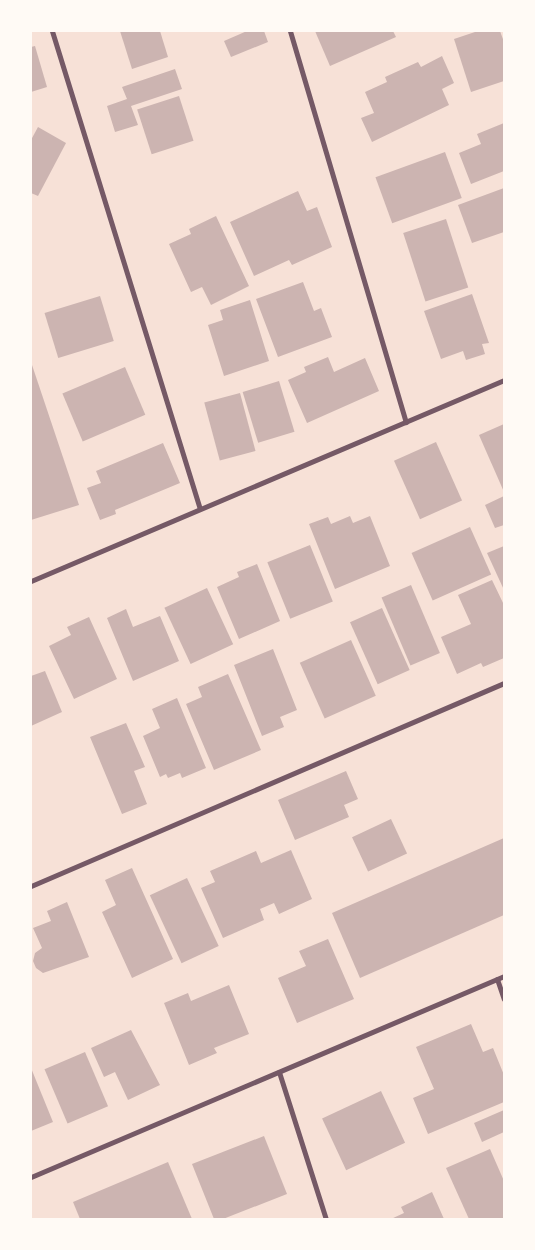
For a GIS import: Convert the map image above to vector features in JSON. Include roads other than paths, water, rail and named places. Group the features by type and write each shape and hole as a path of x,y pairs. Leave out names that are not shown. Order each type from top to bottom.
{"street":[{"path":"52,31 200,508"},
{"path":"290,31 406,422"},
{"path":"31,581 504,380"},
{"path":"31,886 504,683"},
{"path":"31,1177 504,976"},
{"path":"497,979 504,999"},
{"path":"278,1072 326,1219"}]}
